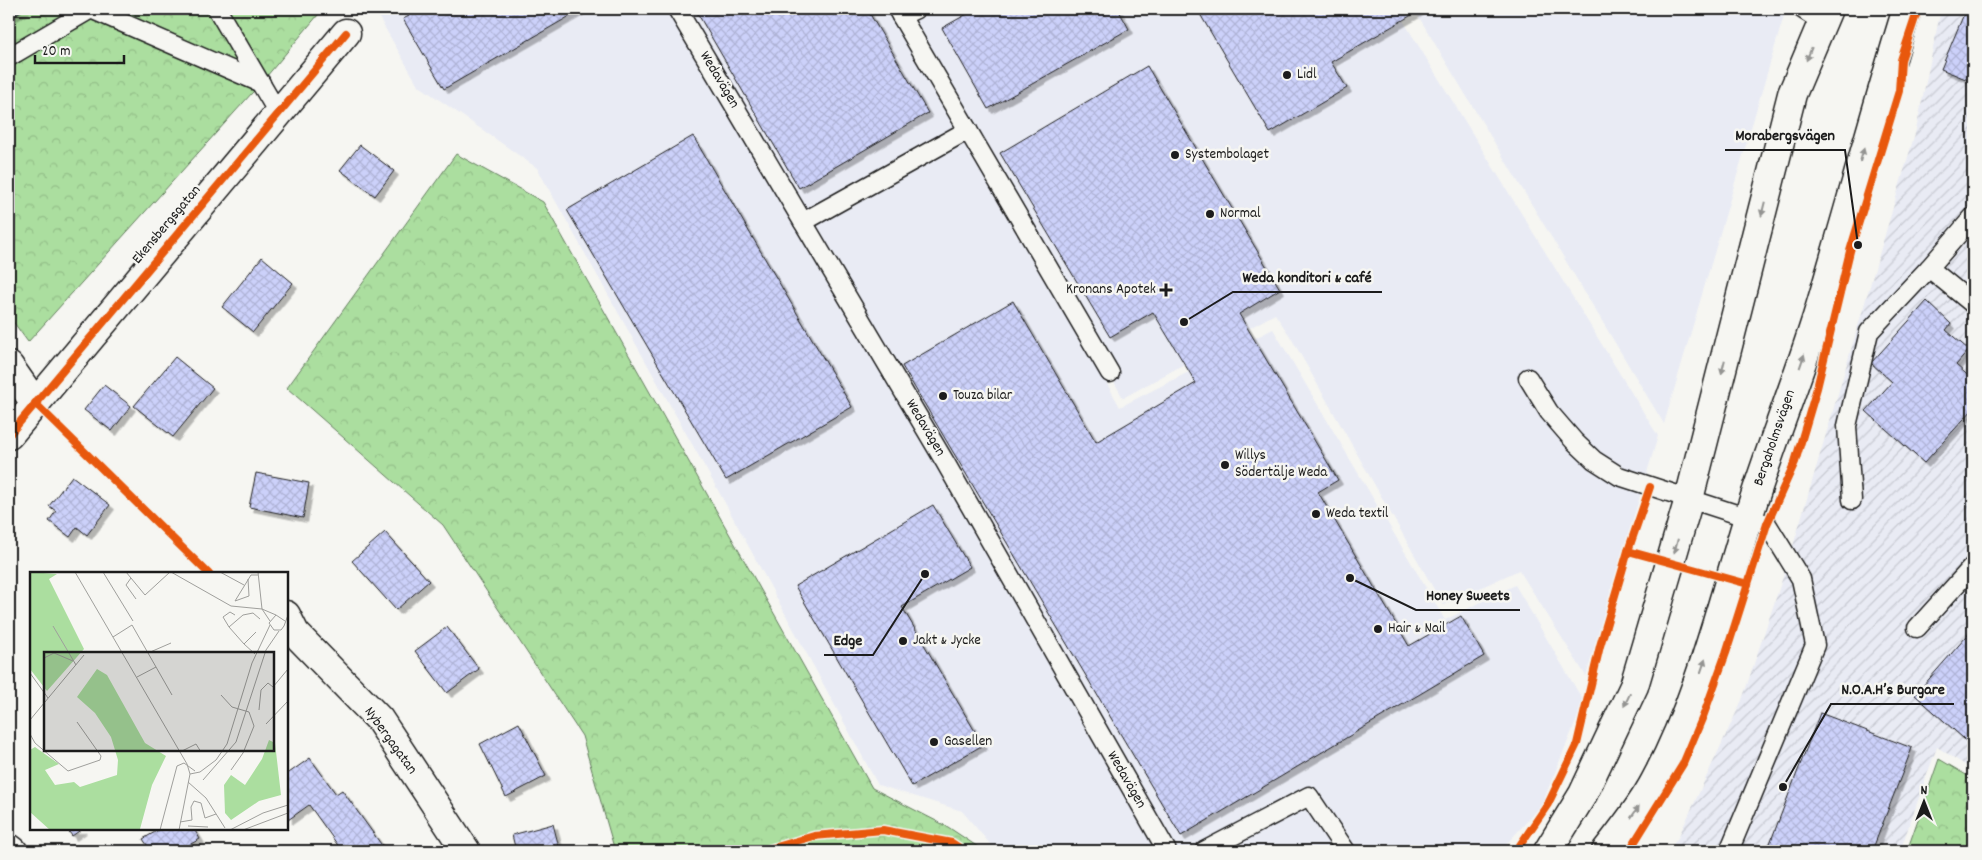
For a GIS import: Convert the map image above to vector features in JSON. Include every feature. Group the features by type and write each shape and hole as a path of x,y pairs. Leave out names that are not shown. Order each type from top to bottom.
{"main road":[{"name":"Bergaholmsvägen","path":"1606,851 1655,782 1684,720 1708,650 1748,516 1816,318 1873,115 1906,9"},
{"path":"1548,851 1583,794 1634,686 1689,499 1792,94 1817,13"},
{"name":"Ekensbergsgatan","path":"9,435 346,33"},
{"path":"9,366 35,403"},
{"name":"Nybergagatan","path":"288,619 295,634 378,720 466,851"},
{"path":"9,848 13,851"}],"lane":[{"path":"9,57 91,9 261,82"},
{"path":"217,9 278,113"},
{"name":"Wedavägen","path":"677,9 950,470 1167,851"},
{"path":"905,11 968,130 1110,373"},
{"path":"803,222 968,130"},
{"path":"1852,500 1847,426 1869,332 1929,268 1973,217"},
{"path":"1929,268 1973,304"},
{"path":"1528,378 1549,412 1574,441 1594,460 1620,476 1748,516 1767,524 1801,579 1815,645 1729,851"},
{"path":"1918,628 1973,566"},
{"path":"1204,851 1309,796 1346,851"}],"shaded area":[{"path":"374,9 903,9 900,11 1120,407 1273,329 1445,620 1515,585 1584,702 1541,806 1500,851 996,851 962,811 878,785 724,501 537,168 418,85"},
{"path":"923,9 1396,9 1658,436 1586,676 1519,570 1443,605 1290,336 1275,314 1123,398 912,14"},
{"path":"1414,9 1786,9 1664,424"},
{"path":"1941,9 1973,9 1973,770 1937,747 1900,851 1668,851 1678,838 1742,700 1790,556 1916,130"}],"green space":[{"path":"9,9 323,9 261,83 28,342 9,316"},
{"path":"456,154 543,202 872,788 948,827 984,851 615,851 582,736 443,525 287,388"},
{"path":"1939,759 1973,779 1973,851 1907,851"}],"building":[{"path":"9,9 25,9 9,18"},
{"path":"405,9 582,9 444,89 403,19 409,16"},
{"path":"695,9 867,9 928,113 799,188"},
{"path":"976,9 1118,9 1129,29 988,109 942,28"},
{"name":"Lidl","path":"1197,9 1422,9 1331,62 1347,88 1270,133"},
{"path":"1966,9 1973,9 1973,82 1941,69"},
{"path":"1147,66 1280,289 1239,314 1338,480 1318,492 1409,646 1461,616 1484,656 1181,836 902,366 1013,301 1096,442 1196,383 1153,312 1110,337 1000,153"},
{"path":"693,136 852,407 726,480 567,210"},
{"path":"360,145 394,171 375,196 340,170"},
{"path":"262,257 293,283 253,332 222,307"},
{"path":"1927,301 1951,324 1946,330 1969,350 1956,365 1973,380 1973,409 1924,463 1866,411 1892,382 1871,363"},
{"path":"175,357 213,388 173,437 134,406"},
{"path":"104,385 131,406 112,431 84,410"},
{"path":"256,473 309,483 303,518 249,507"},
{"path":"72,476 110,505 87,535 77,527 70,537 49,521 56,511 49,506"},
{"path":"933,505 970,567 902,607 983,745 912,786 795,586"},
{"path":"385,532 429,581 396,610 352,561"},
{"path":"447,627 479,669 447,693 415,651"},
{"path":"1973,629 1973,747 1915,695"},
{"path":"1820,713 1912,748 1872,851 1767,851"},
{"path":"519,723 546,776 506,797 480,744"},
{"path":"310,758 336,794 342,790 386,851 342,851 309,805 288,820 288,774"},
{"path":"553,824 560,851 516,851 512,835"},
{"path":"68,830 81,830 72,836"},
{"path":"158,830 195,830 200,839 178,851 151,851 143,839"}],"cycle path":[{"path":"1629,851 1683,764 1704,714 1726,653 1767,524 1795,462 1817,388 1850,251 1899,91 1901,60 1918,9"},
{"path":"9,435 346,33"},
{"path":"35,403 207,572"},
{"path":"1516,851 1548,804 1577,744 1600,646 1628,551 1650,487"},
{"path":"1628,551 1748,584"},
{"path":"763,851 814,836 883,830 952,843 964,851"}],"place":[{"name":"Lidl","path":"1287,75"},
{"name":"Systembolaget","path":"1175,155"},
{"name":"Normal","path":"1210,214"},
{"name":"Morabergsvägen","path":"1858,245"},
{"name":"Kronans Apotek","path":"1166,290"},
{"name":"Weda konditori & café","path":"1184,322"},
{"name":"Touza bilar","path":"943,396"},
{"name":"Willys Södertälje Weda","path":"1225,465"},
{"name":"Weda textil","path":"1316,514"},
{"name":"Edge","path":"925,574"},
{"name":"Honey Sweets","path":"1350,578"},
{"name":"Hair & Nail","path":"1378,629"},
{"name":"Jakt & Jycke","path":"903,641"},
{"name":"Gasellen","path":"934,742"},
{"name":"N.O.A.H’s Burgare","path":"1783,787"}]}
